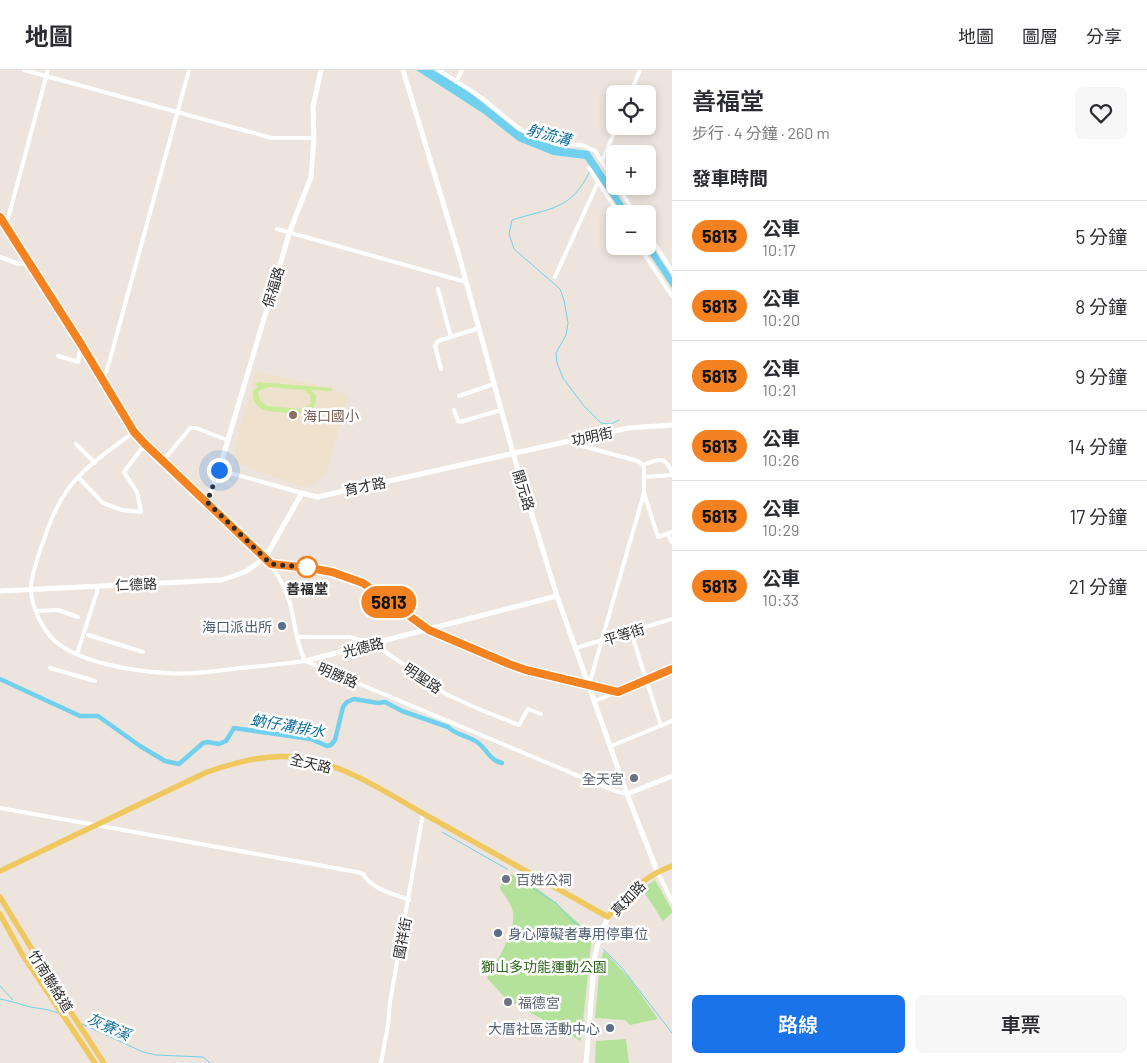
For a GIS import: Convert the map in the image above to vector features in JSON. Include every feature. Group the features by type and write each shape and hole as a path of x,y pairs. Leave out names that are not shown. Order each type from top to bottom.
{"main road":[{"name":"全天路","path":"0,871 207,772 229,764 278,756 299,758 335,767 390,794 608,917"},
{"name":"真如路","path":"608,917 629,892 657,871 672,866"},
{"name":"竹南聯絡道","path":"0,897 104,1063"},
{"name":"竹南聯絡道","path":"0,914 22,954 95,1063"}],"street":[{"path":"24,70 272,138 314,138"},
{"path":"6,226 48,70"},
{"path":"101,377 106,372 109,363 189,70"},
{"name":"保福路","path":"207,502 219,470 290,231 311,177 314,138 313,107 320,70"},
{"name":"開元路","path":"403,70 466,282 513,453 557,596 627,794 657,871 672,901"},
{"path":"439,70 482,98 521,130 555,144 582,145 590,148 606,167"},
{"path":"456,82 462,70"},
{"path":"634,85 640,70"},
{"path":"602,161 612,135"},
{"path":"589,168 613,205"},
{"path":"555,277 598,182"},
{"name":"明勝路","path":"0,217 30,262 49,296 81,344 134,432 271,564 290,603 297,637 305,661 612,790 627,794"},
{"path":"277,229 290,231 326,243 466,282"},
{"path":"656,246 672,271"},
{"path":"646,255 672,296"},
{"path":"0,257 19,264 30,262"},
{"path":"438,289 452,337"},
{"path":"441,369 435,346 438,341 479,328"},
{"path":"58,356 78,362 81,344"},
{"path":"459,396 494,384"},
{"path":"454,410 460,422 501,410"},
{"name":"功明街","path":"513,453 628,428 672,425"},
{"path":"163,461 190,428 196,428 228,440"},
{"path":"31,590 36,564 48,526 68,490 78,477 134,432"},
{"path":"571,441 582,446 638,461 643,465 644,476 644,493 589,685"},
{"path":"76,444 95,463"},
{"path":"78,477 103,503 122,510 141,512 137,492 124,472 145,444"},
{"name":"育才路","path":"219,470 317,497 513,453"},
{"path":"643,465 659,459 663,460 667,463 672,474 644,476"},
{"path":"265,558 302,493"},
{"path":"644,493 658,536 670,533 672,542"},
{"name":"仁德路","path":"0,591 222,580 245,572 265,558"},
{"path":"271,564 310,568 354,578 429,630 509,664 618,692"},
{"path":"77,654 97,592 96,586"},
{"name":"光德路","path":"31,590 39,620 55,641 77,654 121,667 167,674 203,673 305,661 557,596"},
{"path":"36,611 58,610 78,617"},
{"name":"平等街","path":"576,648 672,619"},
{"path":"631,632 661,726"},
{"path":"88,635 143,652"},
{"name":"明聖路","path":"297,637 350,636 374,644 446,694 519,726 528,709 540,714"},
{"path":"50,668 95,681"},
{"path":"595,701 672,669"},
{"path":"611,746 672,721"},
{"path":"627,794 672,776"},
{"path":"0,808 357,872 363,874 365,878 380,889 409,900"},
{"name":"國祥街","path":"381,1063 423,813"},
{"name":"真如路","path":"586,1063 595,955 608,917"}],"shaded area":[{"name":"海口國小","path":"257,371 330,388 348,396 326,475 307,488 233,462 238,433"}],"green space":[{"path":"257,382 332,388 332,391 311,390 316,395 315,405 308,412 296,413 264,410 259,407 253,396 254,390 259,386 256,386","holes":["269,387 304,390 310,395 311,403 303,409 267,406 260,401 258,394 260,390"]},
{"name":"獅山多功能運動公園","path":"511,874 520,875 556,903 592,935 581,1041 506,999 487,978 510,935 513,917 512,909 500,889 502,880"},
{"path":"655,880 672,910 672,913 663,921 642,889"},
{"path":"604,951 630,979 658,1019 630,1025 625,1020 595,1018 600,962"},
{"path":"626,1039 629,1063 595,1063 596,1041"}],"water":[{"path":"416,70 433,70 468,91 518,131 559,147 589,151 606,177 606,189 585,159 553,155 518,141 484,114"},
{"path":"610,195 618,195 624,205 617,205"},
{"path":"656,252 672,277 672,288 650,255 656,255"}],"waterway":[{"path":"590,171 583,184 567,201 548,210 512,220 509,234 514,249 560,289 568,323 566,335 556,353 557,363 563,378 584,406 601,423 611,424 619,420"},
{"name":"蚋仔溝排水","path":"0,679 80,716 98,716 165,761 179,764 203,743 219,744 226,741 234,728 311,739 327,746 331,745 335,740 343,707 347,702 354,699 378,703 385,702 402,711 448,727 477,742 494,760 502,763"},
{"path":"442,832 507,869"},
{"path":"519,879 556,903 568,917 592,936"},
{"path":"603,949 622,968 672,1033"},
{"path":"0,986 13,1000"},
{"name":"灰寮溪","path":"0,999 58,1013"},
{"name":"灰寮溪","path":"82,1024 143,1052 156,1055 203,1057 210,1063"}],"bus line":[{"name":"5813","path":"0,217 30,262 49,296 81,344 134,432 271,564 310,568 354,578 429,630 526,670 618,692 672,669"}],"place":[{"name":"海口國小","path":"293,415"},
{"name":"善福堂","path":"307,567"},
{"name":"海口派出所","path":"282,626"},
{"name":"全天宮","path":"634,778"},
{"name":"百姓公祠","path":"506,879"},
{"name":"身心障礙者專用停車位","path":"498,933"},
{"name":"福德宮","path":"508,1002"},
{"name":"大厝社區活動中心","path":"610,1028"}],"route":[{"path":"219,470 207,502 271,564 310,568 307,567"}],"water label":[{"name":"射流溝","path":"549,134"}]}
